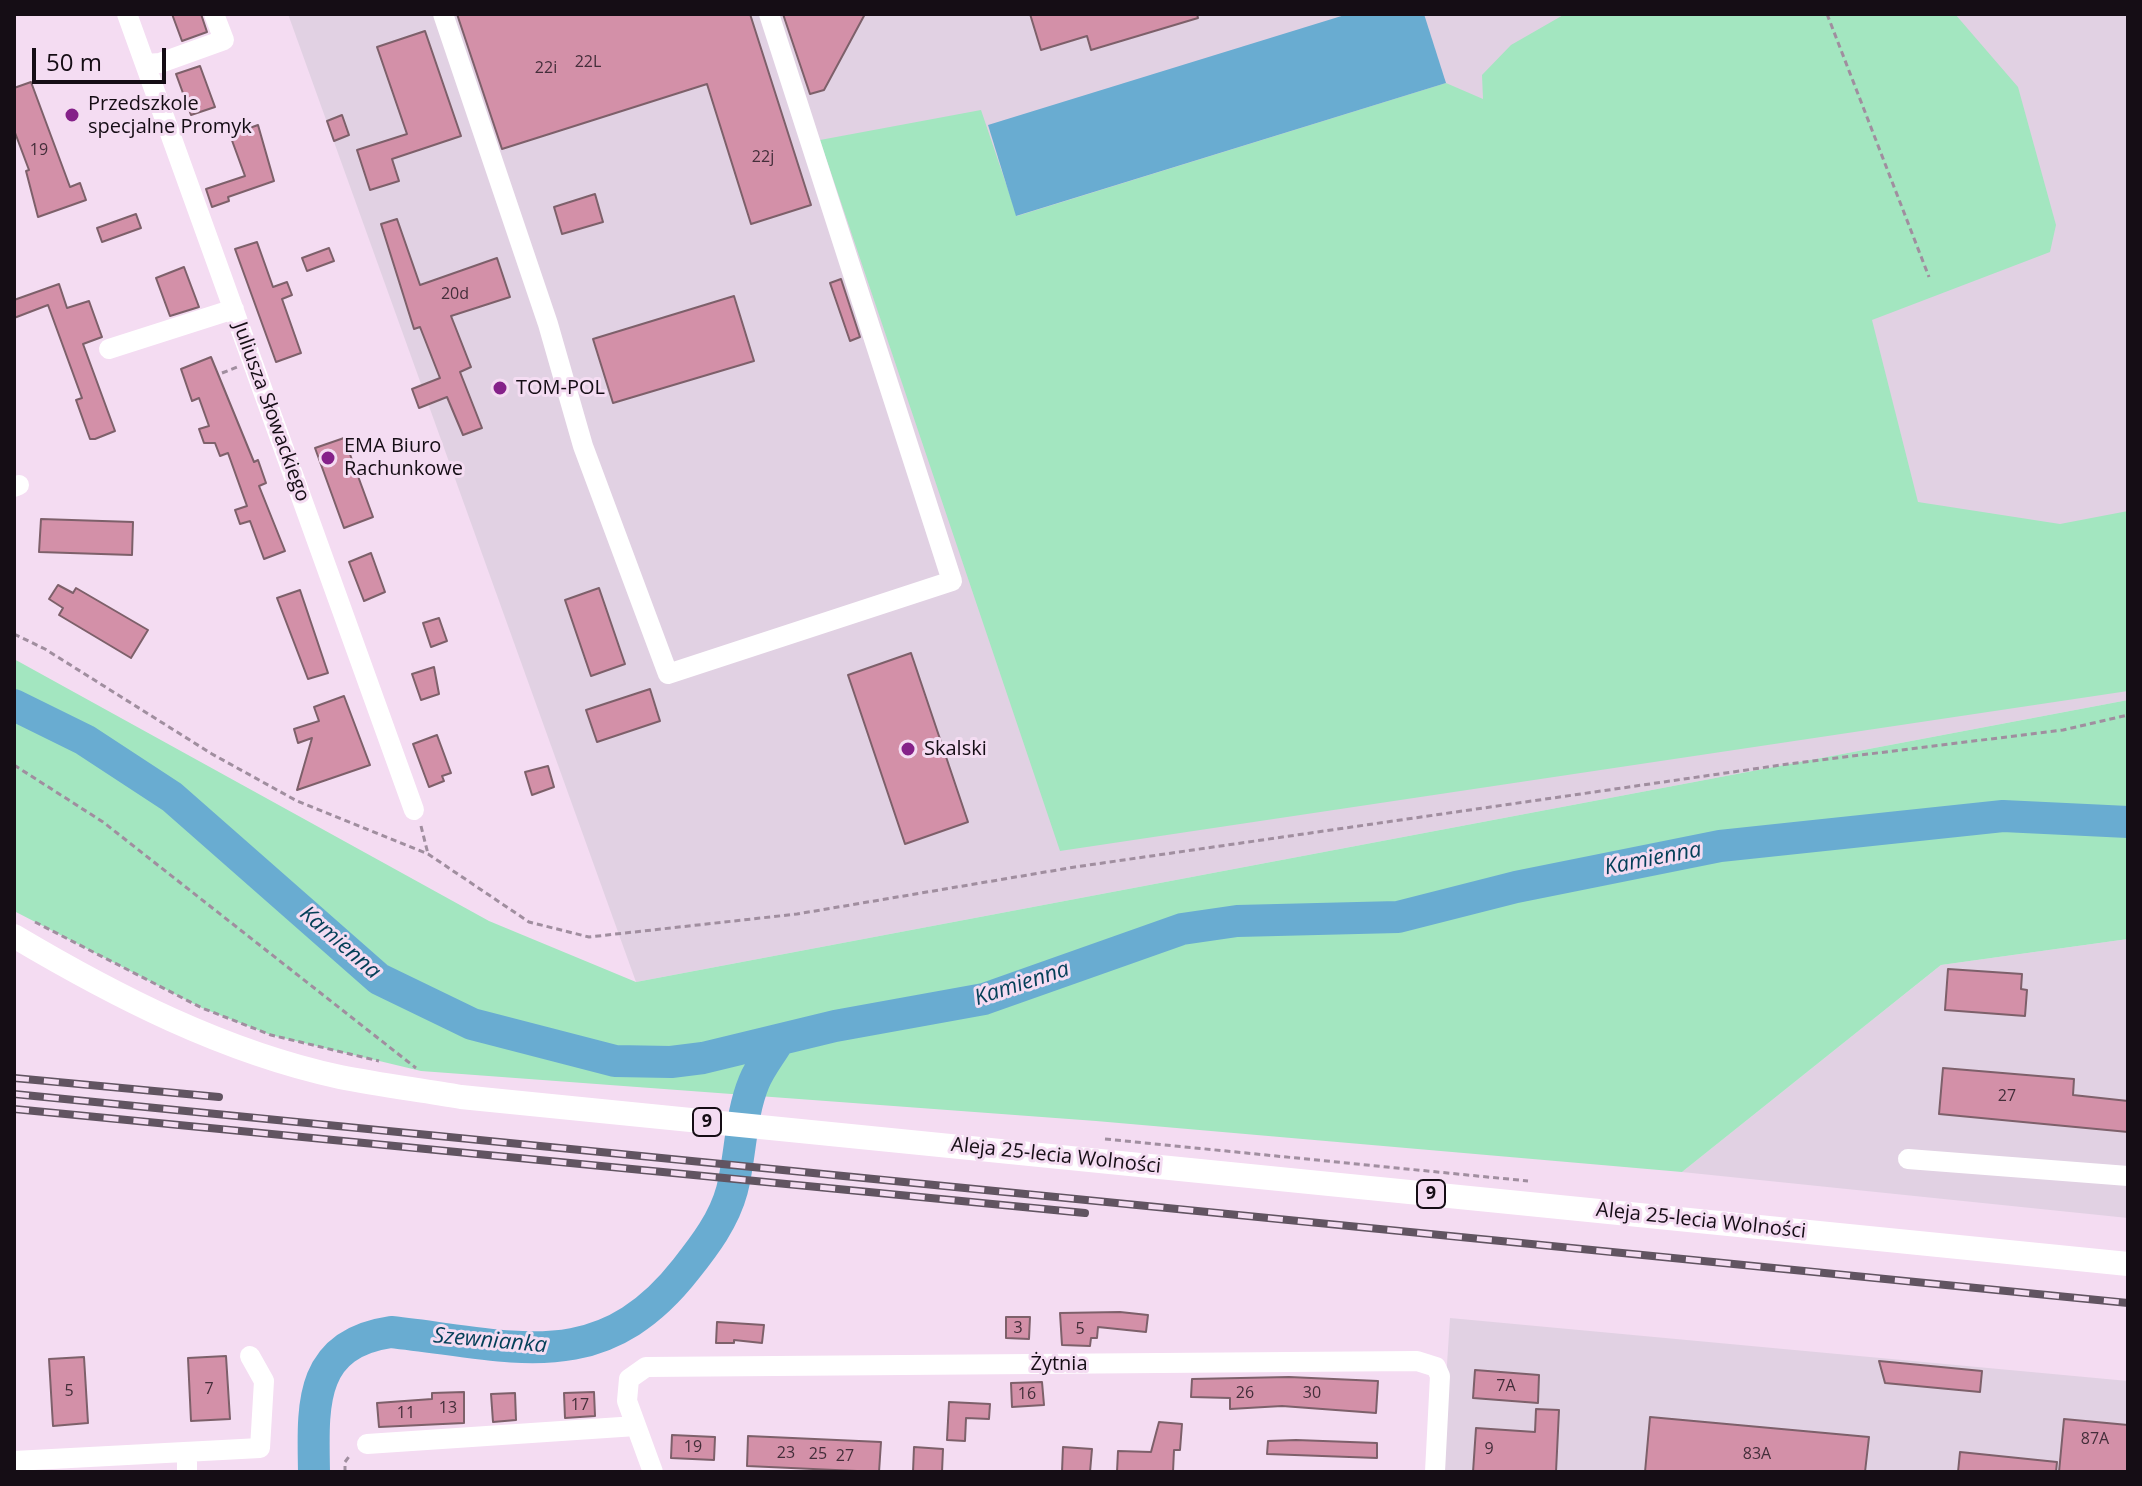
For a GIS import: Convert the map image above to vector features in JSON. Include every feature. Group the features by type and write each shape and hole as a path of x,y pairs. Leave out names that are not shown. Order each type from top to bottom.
{"main road":[{"name":"Aleja 25-lecia Wolności","path":"21,927 76,973 179,1022 263,1055 338,1077 461,1097 2128,1264"}],"street":[{"name":"Juliusza Słowackiego","path":"127,14 414,810"},
{"path":"146,64 160,63 224,40 214,14"},
{"path":"443,14 548,324 583,446 668,674 952,581 769,14"},
{"path":"109,349 234,309"},
{"path":"1908,1159 2128,1176"},
{"path":"14,1461 187,1462 260,1448 264,1381 250,1356"},
{"name":"Żytnia","path":"636,1426 627,1401 627,1384 633,1374 653,1367 1421,1361 1436,1367 1440,1376 1435,1472"},
{"path":"367,1444 636,1426 653,1472"}],"path":[{"path":"1827,14 1929,277"},
{"path":"14,634 45,649 212,754 297,801 428,854 529,922 568,934 617,936 797,914 1075,867 1788,764 2063,730 2128,715"},
{"path":"14,765 103,822 421,1071 400,1067"},
{"path":"414,810 428,854"},
{"path":"21,927 202,1008 271,1035 386,1063"}],"shaded area":[{"path":"288,14 2128,14 2128,700 636,982"},
{"path":"2128,939 2128,1218 1682,1172 1941,965"},
{"path":"1450,1318 2128,1381 2128,1472 1440,1472"}],"green space":[{"path":"1565,14 1955,14 2018,87 2056,225 2050,252 1872,320 1918,502 2060,524 2128,511 2128,691 1060,851 820,140 981,110 1017,216 1446,83 1483,99 1482,75 1511,45"},
{"path":"14,659 489,921 636,982 2128,700 2128,939 1941,965 1682,1172 1096,1121 421,1071 271,1035 202,1008 14,911"}],"water":[{"path":"1348,14 1424,14 1446,83 1016,216 988,125"}],"building":[{"path":"172,14 201,14 207,32 182,41"},
{"path":"457,14 750,14 811,205 751,224 707,84 502,149"},
{"path":"783,14 865,14 824,90 810,94"},
{"path":"1030,14 1197,14 1198,18 1091,50 1087,36 1041,50"},
{"path":"425,31 461,136 392,159 399,181 370,190 357,150 407,134 377,47"},
{"path":"200,66 215,107 191,115 176,74"},
{"path":"31,82 70,187 80,183 86,200 38,217 26,171 29,170 14,130 14,88"},
{"path":"342,115 349,135 334,141 327,121"},
{"path":"258,125 274,181 228,197 229,201 212,207 206,189 245,176 230,135"},
{"path":"595,194 603,222 562,234 554,207"},
{"path":"136,214 141,228 102,242 97,228"},
{"path":"397,219 420,285 497,258 510,297 451,316 471,367 460,372 482,428 463,435 447,397 419,408 412,389 440,378 420,327 414,329 381,224"},
{"path":"257,242 273,287 287,282 292,295 282,299 301,353 276,362 235,249"},
{"path":"329,248 334,261 307,271 302,258"},
{"path":"184,267 199,307 170,316 156,278"},
{"path":"841,279 860,337 850,341 830,283"},
{"path":"59,284 67,308 89,301 102,337 83,344 115,431 95,439 90,439 76,400 82,398 48,305 14,318 14,300"},
{"path":"734,296 754,361 613,403 593,339"},
{"path":"211,357 254,462 258,460 266,483 259,486 285,551 264,559 250,521 240,524 235,510 247,506 228,453 220,456 215,443 204,443 199,429 209,426 199,398 192,401 181,369"},
{"path":"344,438 373,517 344,528 315,448"},
{"path":"41,519 133,522 132,555 39,552"},
{"path":"371,553 385,592 364,601 349,562"},
{"path":"58,585 73,593 76,588 148,630 131,658 59,615 63,608 49,599"},
{"path":"599,588 625,664 591,676 565,600"},
{"path":"300,590 328,673 308,679 277,598"},
{"path":"439,618 447,641 431,647 423,623"},
{"name":"Skalski","path":"911,653 968,822 905,844 848,675"},
{"path":"434,667 439,694 421,700 412,674"},
{"path":"650,689 660,721 597,742 586,710"},
{"path":"344,696 370,765 297,790 312,738 298,743 294,729 319,721 314,707"},
{"path":"437,735 451,773 442,776 444,781 429,787 413,744"},
{"path":"548,766 554,787 532,795 525,772"},
{"path":"1948,969 2022,974 2021,989 2027,990 2025,1016 1945,1010"},
{"path":"1943,1068 2074,1079 2073,1095 2128,1101 2128,1132 1939,1114"},
{"path":"1060,1313 1148,1315 1146,1332 1098,1327 1097,1338 1091,1338 1090,1346 1062,1345"},
{"path":"1006,1317 1030,1317 1029,1339 1006,1338"},
{"path":"717,1322 764,1325 762,1343 734,1340 734,1343 716,1343"},
{"path":"226,1356 230,1419 191,1421 188,1358"},
{"path":"84,1357 88,1423 53,1426 49,1359"},
{"path":"1879,1361 1982,1371 1980,1392 1885,1383"},
{"path":"1475,1370 1539,1375 1538,1403 1473,1398"},
{"path":"1289,1377 1378,1381 1376,1413 1282,1406 1230,1409 1230,1398 1191,1397 1192,1379"},
{"path":"1042,1382 1044,1405 1012,1407 1011,1383"},
{"path":"464,1392 464,1423 379,1427 377,1403 432,1399 432,1393"},
{"path":"594,1392 595,1416 565,1418 564,1393"},
{"path":"515,1393 516,1420 493,1422 491,1394"},
{"path":"949,1402 990,1404 989,1419 966,1418 965,1441 947,1440"},
{"path":"1536,1409 1559,1410 1556,1472 1473,1472 1476,1428 1535,1432"},
{"path":"1650,1417 1869,1437 1865,1472 1645,1472"},
{"path":"2064,1419 2128,1425 2128,1472 2059,1472"},
{"path":"1159,1422 1182,1424 1180,1450 1174,1450 1173,1472 1117,1472 1118,1451 1151,1452"},
{"path":"672,1435 715,1437 714,1460 671,1458"},
{"path":"748,1436 881,1442 879,1472 747,1466"},
{"path":"1268,1441 1377,1443 1377,1458 1267,1454"},
{"path":"914,1447 943,1449 942,1472 913,1472"},
{"path":"1063,1447 1092,1449 1090,1472 1062,1472"},
{"path":"1960,1452 2057,1462 2056,1472 1958,1472"}],"waterway":[{"name":"Kamienna","path":"14,705 85,740 172,797 379,979 472,1024 615,1061 671,1062 703,1058 835,1026 984,999 1182,929 1237,921 1398,917 1516,887 1720,846 2003,816 2128,822"},
{"name":"Szewnianka","path":"314,1472 314,1424 321,1382 330,1364 344,1350 364,1339 391,1332 515,1347 552,1347 587,1341 621,1327 654,1304 693,1260 724,1212 735,1177 749,1095 759,1071 779,1040"}],"railway":[{"path":"14,1078 219,1097"},
{"path":"14,1094 2128,1303"},
{"path":"14,1109 1085,1213"}],"place":[{"name":"Przedszkole specjalne Promyk","path":"72,115"},
{"name":"TOM-POL","path":"500,388"},
{"name":"EMA Biuro Rachunkowe","path":"328,458"},
{"name":"Skalski","path":"908,749"}]}
